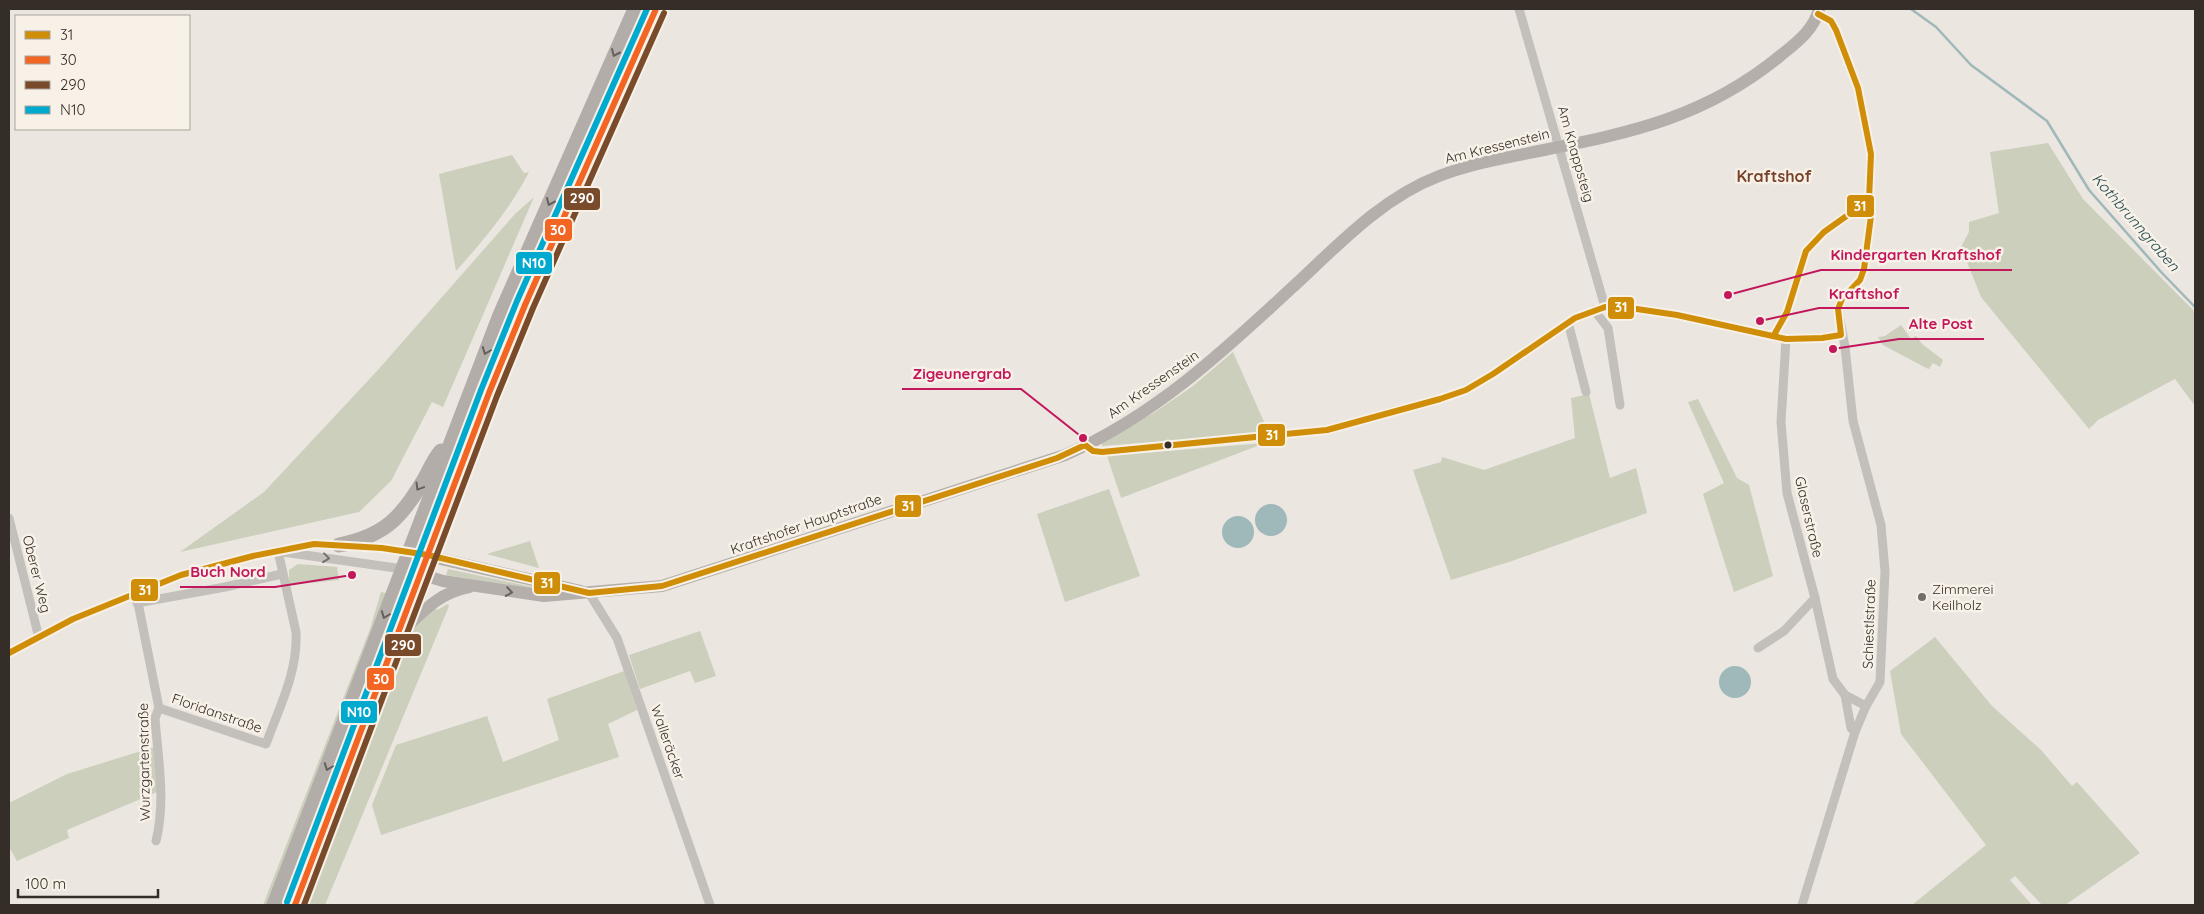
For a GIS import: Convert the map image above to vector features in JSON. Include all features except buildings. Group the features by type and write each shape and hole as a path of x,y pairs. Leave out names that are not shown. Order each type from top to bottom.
{"main road":[{"path":"274,905 509,294 635,9"},
{"path":"295,905 489,393 525,305 656,9"},
{"path":"339,545 360,540 388,526 408,504 436,456 456,432"}],"street":[{"name":"Am Knappsteig","path":"1519,9 1605,307"},
{"name":"Am Kressenstein","path":"1086,445 1133,418 1191,379 1356,228 1393,200 1426,182 1454,170 1656,124 1709,103 1732,91 1774,61 1803,37 1814,24 1819,11"},
{"path":"1086,445 1093,451 1102,452 1327,430 1466,390 1493,374 1568,322 1605,307 1630,308 1677,315 1786,339 1822,338 1841,335 1838,309 1842,299 1860,280 1864,269 1871,216 1869,200 1872,154 1855,80 1836,30 1830,21 1819,11"},
{"path":"1594,310 1608,328 1620,405"},
{"path":"1568,322 1586,392"},
{"name":"Schiestlstraße","path":"1802,905 1855,732 1866,706 1880,682 1885,571 1881,525 1853,421 1845,347 1841,335"},
{"name":"Glaserstraße","path":"1786,339 1781,422 1787,493 1815,598 1833,679 1845,695 1851,728 1855,732"},
{"name":"Kraftshofer Hauptstraße","path":"403,569 474,586 554,597 645,589 677,583 917,502 1057,458 1086,445"},
{"name":"Oberer Weg","path":"9,518 39,638"},
{"path":"9,654 73,620 181,575 314,544 410,552"},
{"path":"278,551 403,569"},
{"path":"137,603 225,587 282,574 278,551"},
{"name":"Kraftshofer Hauptstraße","path":"410,552 589,593"},
{"name":"Floridanstraße","path":"159,708 266,744 292,672 296,645 296,632 282,574"},
{"path":"398,635 434,600 453,591 474,586"},
{"name":"Wurzgartenstraße","path":"136,593 159,708 155,718 161,796 160,824 156,841"},
{"name":"Walleräcker","path":"589,593 617,638 710,905"},
{"path":"1758,648 1784,631 1815,598"},
{"path":"1845,695 1866,706"}],"green space":[{"path":"640,9 650,9 431,530 428,530 464,434 498,332"},
{"path":"2048,143 2083,199 2195,312 2195,406 2175,379 2098,420 2089,429 1981,297 1961,247 1969,232 1969,222 1999,213 1990,152"},
{"path":"512,155 524,173 529,172 514,199 496,224 456,271 439,174"},
{"path":"534,197 443,407 432,402 391,481 359,512 180,552 264,492 377,371 515,214"},
{"path":"1901,325 1911,339 1916,336 1922,344 1943,360 1940,367 1933,363 1929,369 1926,368 1883,345 1878,337 1885,336"},
{"path":"1233,352 1269,433 1102,446 1102,442 1155,412 1193,386"},
{"path":"1589,394 1610,478 1636,468 1647,513 1509,562 1451,580 1413,470 1441,462 1442,457 1484,470 1575,438 1571,398"},
{"path":"1698,399 1737,478 1749,485 1773,576 1734,592 1703,494 1724,483 1688,402"},
{"path":"1265,443 1121,498 1107,456"},
{"path":"1109,489 1140,576 1065,602 1037,514"},
{"path":"530,541 539,568 487,554"},
{"path":"298,564 337,567 339,580 289,585 289,570"},
{"path":"448,569 533,587 533,589 446,575"},
{"path":"381,592 386,593 268,905 263,905 370,629"},
{"path":"398,595 401,596 360,704 333,790 289,905 279,905"},
{"path":"448,604 449,606 325,905 300,905 307,884 334,832 338,816 337,808 373,728 414,627 434,605 437,610"},
{"path":"700,631 716,676 695,683 690,671 640,689 629,655"},
{"path":"1935,637 1992,706 2041,750 2072,786 2077,782 2140,853 2065,905 2042,905 2015,876 2010,880 2032,905 1912,905 1986,845 1901,734 1890,671"},
{"path":"624,671 637,710 608,724 619,757 381,835 372,805 396,745 487,716 503,762 559,740 547,699"},
{"path":"154,747 157,792 67,830 69,838 17,861 9,847 9,803 67,774"}],"water":[{"path":"1271,504 1277,505 1282,509 1286,514 1286,526 1282,531 1277,535 1271,536 1265,535 1260,531 1256,526 1255,520 1256,514 1260,509 1265,505"},
{"path":"1238,516 1244,517 1249,521 1253,526 1253,538 1249,543 1244,547 1238,548 1232,547 1227,543 1223,538 1222,532 1223,526 1227,521 1232,517"},
{"path":"1735,666 1741,667 1746,671 1750,676 1750,688 1746,693 1741,697 1735,698 1729,697 1724,693 1720,688 1719,682 1720,676 1724,671 1729,667"}],"waterway":[{"name":"Kothbrunngraben","path":"1911,9 1936,27 1971,65 2047,121 2089,190 2162,273 2195,307"}],"transit line":[{"name":"N10","path":"287,902 481,390 517,301 647,9"},
{"name":"30","path":"295,905 489,393 525,305 656,9"},
{"name":"290","path":"304,905 497,396 533,308 664,13"},
{"name":"31","path":"1085,445 1093,451 1102,452 1327,430 1466,390 1493,374 1575,318 1605,307 1630,308 1677,315 1786,339 1822,338 1841,335 1838,309 1842,299 1860,280 1864,269 1871,216 1869,200 1871,154 1858,88 1836,30 1831,21 1818,14"},
{"name":"31","path":"1774,335 1787,312 1806,251 1824,232 1869,200"},
{"name":"31","path":"9,653 73,619 181,575 253,556 314,544 382,548 428,555 589,593 662,586 1057,458 1085,445"}],"place":[{"name":"Kindergarten Kraftshof","path":"1728,295"},
{"name":"Kraftshof","path":"1760,321"},
{"name":"Alte Post","path":"1833,349"},
{"name":"Zigeunergrab","path":"1083,438"},
{"name":"Buch Nord","path":"352,575"},
{"name":"Zimmerei Keilholz","path":"1922,597"}],"district":[{"name":"Kraftshof","path":"1774,176"}]}
